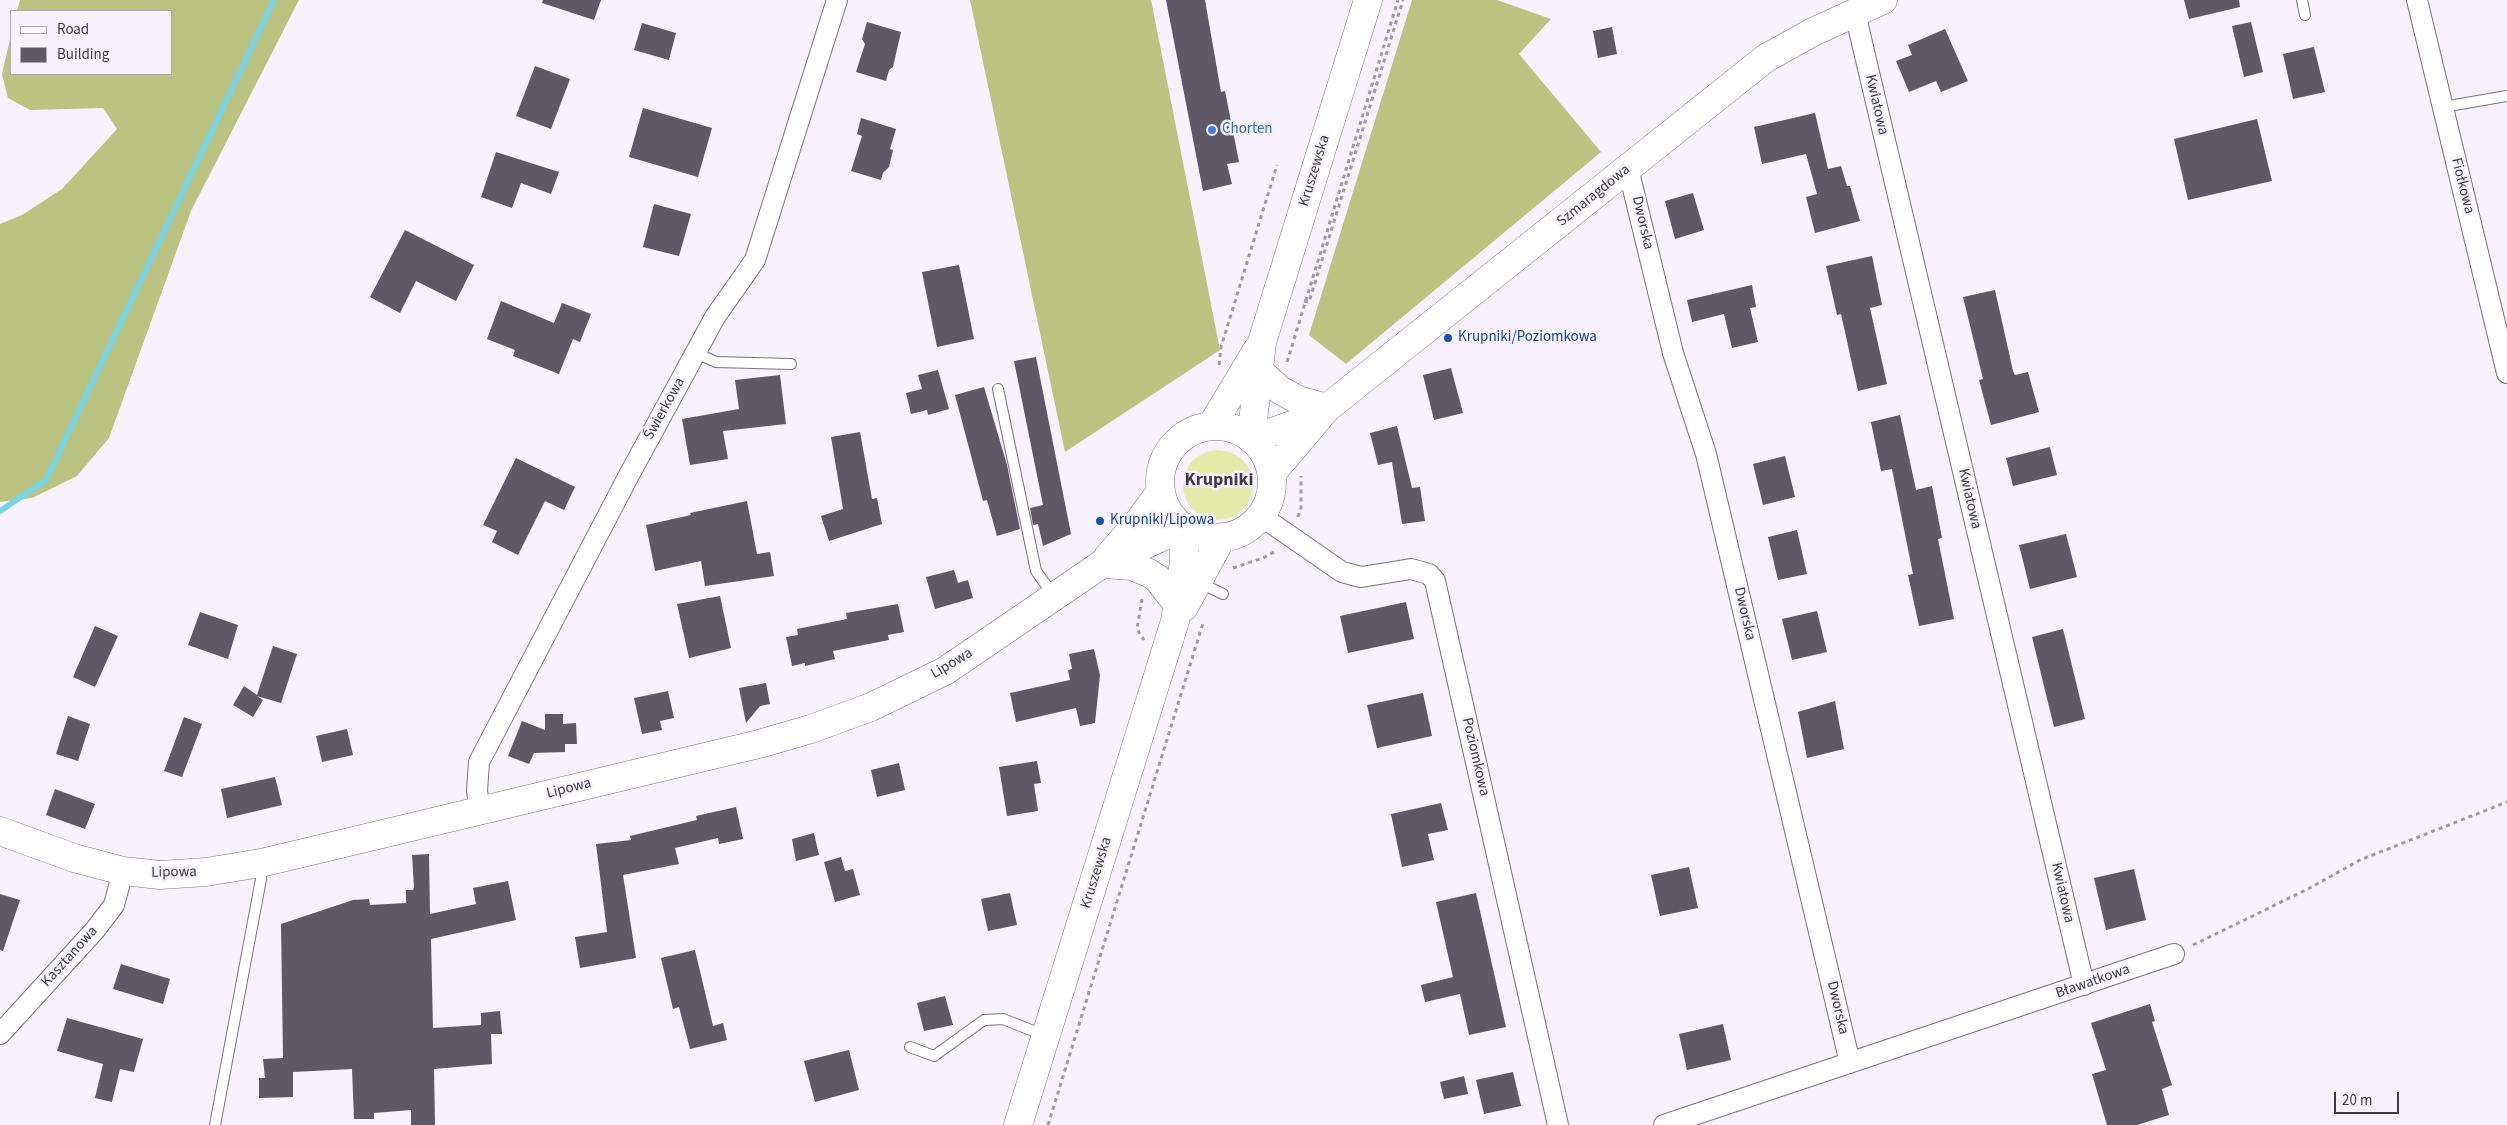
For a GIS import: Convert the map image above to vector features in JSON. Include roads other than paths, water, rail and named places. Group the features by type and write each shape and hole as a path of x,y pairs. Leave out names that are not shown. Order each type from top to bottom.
{"street":[{"name":"Świerkowa","path":"480,810 477,791 479,762 696,353 716,317 755,260 837,0"},
{"name":"Kruszewska","path":"1251,439 1262,342 1368,0"},
{"name":"Szmaragdowa","path":"1272,473 1323,412 1766,58 1813,32 1883,0"},
{"name":"Fiołkowa","path":"2417,0 2507,373"},
{"name":"Kwiatowa","path":"1855,13 2084,985"},
{"name":"Dworska","path":"1628,168 1673,353 1706,454 1850,1063"},
{"name":"Kruszewska","path":"1212,425 1262,342"},
{"path":"1258,370 1280,390 1323,412"},
{"name":"Szmaragdowa","path":"1251,439 1323,412"},
{"path":"1212,425 1235,429 1251,439 1262,450 1272,473 1270,496 1261,516 1239,532 1222,537 1206,537 1184,527 1169,512 1161,491 1162,468 1167,454 1189,432 1212,425"},
{"name":"Lipowa","path":"1102,564 1140,521 1161,491"},
{"name":"Poziomkowa","path":"1261,516 1342,572 1361,577 1411,569 1429,574 1435,581 1558,1125"},
{"name":"Kruszewska","path":"1018,1125 1177,613 1184,562 1184,527"},
{"name":"Lipowa","path":"0,831 74,858 123,871 160,875 206,872 261,863 759,744 811,730 871,707 944,671 1102,564 1184,527"},
{"name":"Kruszewska","path":"1177,613 1212,589 1222,537"},
{"path":"1102,564 1132,566 1158,578 1177,613"},
{"name":"Kasztanowa","path":"0,1034 95,930 114,905 123,871"},
{"name":"Bławatkowa","path":"1664,1125 2174,954"}],"lane":[{"path":"2302,0 2305,16"},
{"path":"2443,107 2507,96"},
{"path":"696,353 716,362 790,364"},
{"path":"998,389 1036,571 1054,597"},
{"path":"215,1125 262,879 261,863"},
{"path":"910,1047 934,1056 984,1020 1003,1019 1046,1036"}],"waterway":[{"path":"0,511 46,480 274,0"}],"place":[{"name":"Chorten","path":"1212,130"},
{"name":"Krupniki/Poziomkowa","path":"1448,338"},
{"name":"Krupniki/Lipowa","path":"1100,521"}],"district":[{"name":"Krupniki","path":"1219,481"}]}
